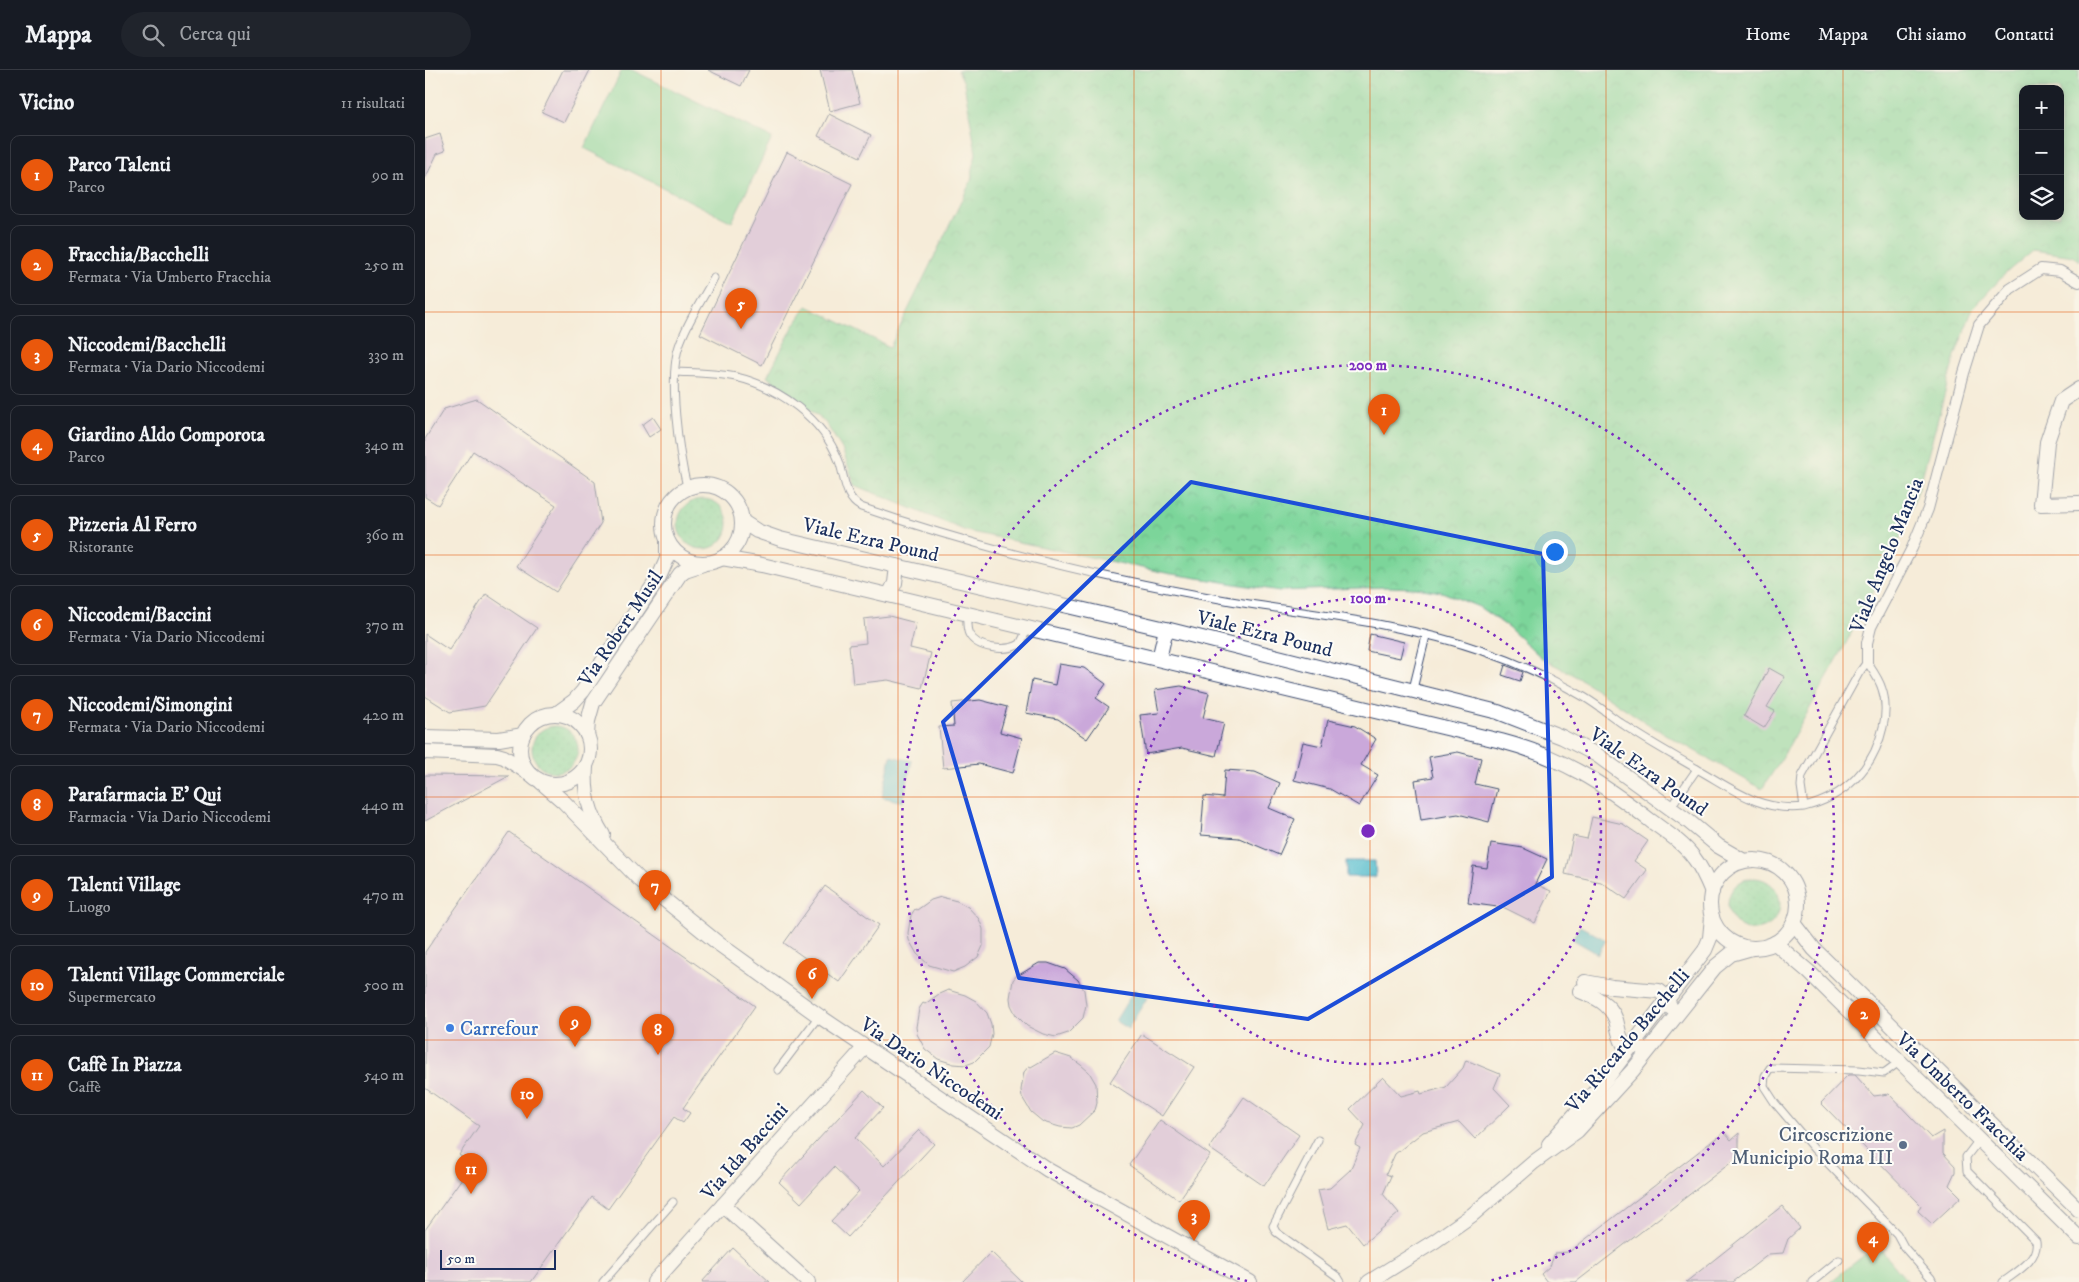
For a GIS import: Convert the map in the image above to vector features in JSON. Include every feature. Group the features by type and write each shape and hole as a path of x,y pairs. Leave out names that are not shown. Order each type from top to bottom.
{"street":[{"name":"Viale Angelo Mancia","path":"1867,662 1867,643 1871,627 1912,548 1928,509 1979,325 2010,289 2041,269 2060,271 2079,282"},
{"path":"2079,389 2061,401 2047,442 2041,504 2079,503"},
{"path":"709,485 723,490 737,504 743,522 736,545 722,558 709,563 686,559 674,551 667,541 663,526 665,512 673,498 687,487 709,485"},
{"name":"Viale Ezra Pound","path":"743,522 757,531 775,537 1166,629 1413,689 1498,712 1562,737 1597,755 1718,846 1744,862"},
{"name":"Via Robert Musil","path":"556,714 574,701 583,691 659,577 667,559 667,541"},
{"name":"Viale Ezra Pound","path":"722,558 762,565 1159,658 1501,741 1551,758 1596,781 1674,839 1696,861 1712,892"},
{"name":"Via Robert Musil","path":"587,735 588,721 593,703 676,578 685,570 709,563"},
{"path":"889,595 895,582 897,566"},
{"path":"1159,658 1166,629"},
{"path":"425,752 497,755 541,782 552,785 570,782 579,776 590,756 590,744 587,735 574,719 556,714 536,719 529,725 521,742 521,757 529,773"},
{"path":"425,737 499,739 523,735"},
{"name":"Via Dario Niccodemi","path":"586,766 585,788 589,808 596,824 615,855"},
{"name":"Via Dario Niccodemi","path":"541,782 564,802 639,879 719,944 819,1016 1048,1170 1250,1282"},
{"path":"1759,861 1776,866 1790,879 1794,887 1798,905 1794,923 1786,934 1775,943 1764,947 1752,948 1739,945 1727,938 1718,929 1712,917 1712,892 1715,883 1725,871 1744,862 1759,861"},
{"name":"Via Riccardo Bacchelli","path":"1534,1162 1632,1046 1705,950 1710,938 1712,917"},
{"name":"Via Umberto Fracchia","path":"1794,923 1814,949 2079,1210"},
{"name":"Via Umberto Fracchia","path":"1775,943 1809,972 2079,1238"},
{"name":"Via Riccardo Bacchelli","path":"1369,1282 1466,1219 1534,1162 1577,1131 1651,1049 1720,962 1739,951 1752,948"},
{"path":"1651,1049 1626,1045 1622,1041 1616,1019 1608,1006 1582,986 1657,991 1664,994 1668,1000 1675,1018"},
{"name":"Via Ida Baccini","path":"654,1282 865,1047"},
{"path":"723,1205 809,1282"}],"lane":[{"path":"687,487 675,400 677,354 682,338 714,278"},
{"path":"675,372 735,377 764,386 786,399 807,416 828,440 841,466 851,500 861,507 943,535 1064,566 1229,600 1358,621 1481,650 1513,662 1584,697 1640,735 1697,769 1759,803 1778,808 1804,807 1825,801 1849,785 1865,768 1879,744 1885,703 1883,690 1867,662"},
{"path":"967,614 970,636 982,644 1001,649 1017,646 1023,640 1028,628"},
{"path":"1413,689 1426,636"},
{"name":"Viale Angelo Mancia","path":"1804,807 1801,786 1802,776 1867,662"},
{"path":"1669,808 1697,769"},
{"path":"778,1070 819,1016"},
{"path":"1899,1062 1884,1073 1859,1070 1770,1068 1765,1076 1764,1086 1814,1148 1897,1234 1904,1247 1933,1282"},
{"path":"1317,1140 1273,1226 1275,1232 1338,1277 1341,1282"},
{"path":"1979,1140 1966,1157 1967,1171 2036,1241 2037,1248 2035,1254 2027,1263 2003,1282"},
{"path":"603,1282 673,1202"},
{"path":"1812,1282 1839,1260"}],"highlighted area":[{"path":"1191,482 1543,554 1552,877 1308,1019 1019,978 943,722"}],"green space":[{"path":"622,70 632,70 772,138 732,222 584,148"},
{"path":"958,70 2079,70 2079,261 2073,256 2033,250 2006,273 1973,308 1955,356 1919,488 1897,546 1843,649 1782,758 1762,789 1651,726 1584,681 1542,658 1508,627 1479,607 1442,592 1416,588 1387,587 1280,591 1166,573 966,531 855,485 842,449 825,422 767,377 793,327 807,306 890,347 971,181 976,153 964,83"},
{"path":"703,499 712,501 723,510 728,524 726,533 717,544 703,549 694,547 683,538 678,524 680,515 689,504"},
{"path":"550,726 560,726 572,732 577,740 577,758 572,766 564,771 550,772 542,769 535,762 532,754 532,744 535,736 542,729"},
{"path":"1754,878 1768,882 1776,890 1780,904 1776,918 1768,926 1754,930 1740,926 1732,918 1728,904 1732,890 1740,882"},
{"path":"1877,1245 1908,1282 1830,1282"}],"water":[{"path":"891,756 912,761 903,802 882,797"},
{"path":"1346,861 1375,861 1376,877 1346,877"},
{"path":"1580,926 1606,940 1598,954 1572,939"},
{"path":"1134,990 1147,998 1128,1029 1115,1021"}],"building":[{"path":"563,70 590,70 564,122 542,112"},
{"path":"708,70 749,70 741,86"},
{"path":"820,70 852,70 860,103 830,111"},
{"path":"829,114 871,135 860,157 818,136"},
{"path":"440,134 445,151 437,154 425,179 425,139"},
{"path":"787,152 852,184 762,365 700,334"},
{"path":"477,399 595,482 601,523 556,592 516,566 556,505 473,451 438,505 425,497 425,439 444,409"},
{"path":"653,417 661,429 649,437 642,425"},
{"path":"486,594 537,628 485,706 450,712 425,696 425,634 449,650"},
{"path":"889,616 916,623 910,648 931,653 922,688 888,680 853,684 849,645 866,643 864,619"},
{"path":"1370,634 1404,642 1400,658 1367,651"},
{"path":"1059,664 1084,668 1106,684 1096,698 1109,707 1087,739 1058,719 1026,713 1032,680 1055,685"},
{"path":"1505,665 1523,672 1520,681 1502,675"},
{"path":"1769,668 1785,677 1767,707 1775,711 1764,728 1744,716"},
{"path":"1181,686 1209,693 1203,718 1224,723 1216,756 1182,748 1146,754 1140,715 1159,713 1155,690"},
{"path":"980,700 1007,707 1000,732 1022,738 1013,773 979,764 943,768 939,727 954,726 952,703"},
{"path":"1328,720 1355,726 1376,739 1361,765 1378,775 1359,806 1330,789 1294,780 1303,742 1322,746"},
{"path":"1458,752 1481,758 1475,784 1497,789 1489,822 1458,814 1421,820 1415,780 1433,777 1429,757"},
{"path":"1225,770 1255,772 1280,783 1269,808 1295,819 1279,855 1239,838 1201,835 1204,796 1223,798"},
{"path":"425,775 509,776 425,821"},
{"path":"1592,817 1623,824 1648,841 1634,861 1647,870 1626,899 1601,882 1565,874 1573,836 1587,839"},
{"path":"509,832 755,1006 683,1108 690,1113 683,1123 674,1117 608,1209 592,1197 531,1282 425,1282 425,1230 472,1164 459,1155 479,1126 425,1088 425,952"},
{"path":"1491,843 1523,848 1547,859 1535,884 1551,891 1535,923 1505,908 1468,903 1473,866 1487,868"},
{"path":"825,886 879,925 839,982 784,943"},
{"path":"941,897 957,901 968,907 979,919 983,929 983,946 978,957 965,967 953,972 929,965 917,954 909,940 908,933 911,915 915,909 917,910 931,900"},
{"path":"1039,963 1048,963 1065,969 1078,980 1084,990 1086,1005 1083,1018 1068,1033 1056,1037 1043,1034 1027,1026 1016,1015 1011,1005 1010,998 1013,980 1018,974"},
{"path":"948,990 965,995 976,1001 987,1013 991,1024 992,1034 989,1047 974,1062 966,1065 954,1064 938,1059 925,1049 917,1034 916,1027 919,1009 923,1003 925,1004"},
{"path":"1142,1034 1194,1067 1162,1116 1110,1082"},
{"path":"1055,1053 1071,1058 1081,1065 1089,1072 1096,1084 1097,1103 1095,1110 1079,1125 1072,1128 1043,1122 1031,1112 1022,1097 1021,1090 1024,1072 1029,1066 1031,1067"},
{"path":"1466,1060 1500,1074 1494,1088 1510,1105 1475,1139 1459,1122 1423,1132 1395,1154 1386,1174 1391,1176 1383,1194 1399,1213 1363,1244 1347,1224 1328,1229 1318,1190 1330,1188 1350,1170 1360,1148 1355,1145 1365,1125 1350,1109 1383,1077 1401,1096 1420,1091 1421,1094 1446,1087 1463,1068"},
{"name":"Circoscrizione Municipio Roma III","path":"1848,1075 1855,1075 1874,1096 1889,1094 1931,1138 1943,1131 1943,1153 1955,1166 1955,1172 1949,1185 1961,1197 1932,1224 1918,1211 1921,1205 1821,1103"},
{"path":"864,1090 883,1108 855,1138 884,1166 919,1130 934,1144 848,1237 831,1221 859,1191 834,1167 801,1203 779,1182"},
{"path":"1244,1097 1299,1135 1264,1186 1209,1148"},
{"path":"1160,1120 1210,1155 1179,1200 1129,1165"},
{"path":"1724,1132 1731,1140 1739,1133 1739,1150 1742,1154 1576,1282 1547,1282 1541,1274 1550,1266 1555,1253 1569,1252"},
{"path":"1782,1206 1800,1228 1788,1239 1783,1253 1769,1254 1733,1282 1686,1282"},
{"path":"733,1248 770,1282 702,1282"},
{"path":"991,1252 1022,1282 962,1282"}],"place":[{"name":"Pizzeria Al Ferro","path":"741,329"},
{"name":"Parco Talenti","path":"1384,435"},
{"name":"Niccodemi/Simongini","path":"655,911"},
{"name":"Niccodemi/Baccini","path":"812,999"},
{"name":"Carrefour","path":"450,1028"},
{"name":"Fracchia/Bacchelli","path":"1864,1039"},
{"name":"Talenti Village","path":"575,1047"},
{"name":"Parafarmacia E' Qui","path":"658,1055"},
{"name":"Talenti Village Commerciale","path":"527,1119"},
{"name":"Circoscrizione Municipio Roma III","path":"1903,1145"},
{"name":"Caffè In Piazza","path":"471,1194"},
{"name":"Niccodemi/Bacchelli","path":"1194,1241"},
{"name":"Giardino Aldo Comporota","path":"1873,1263"}]}
